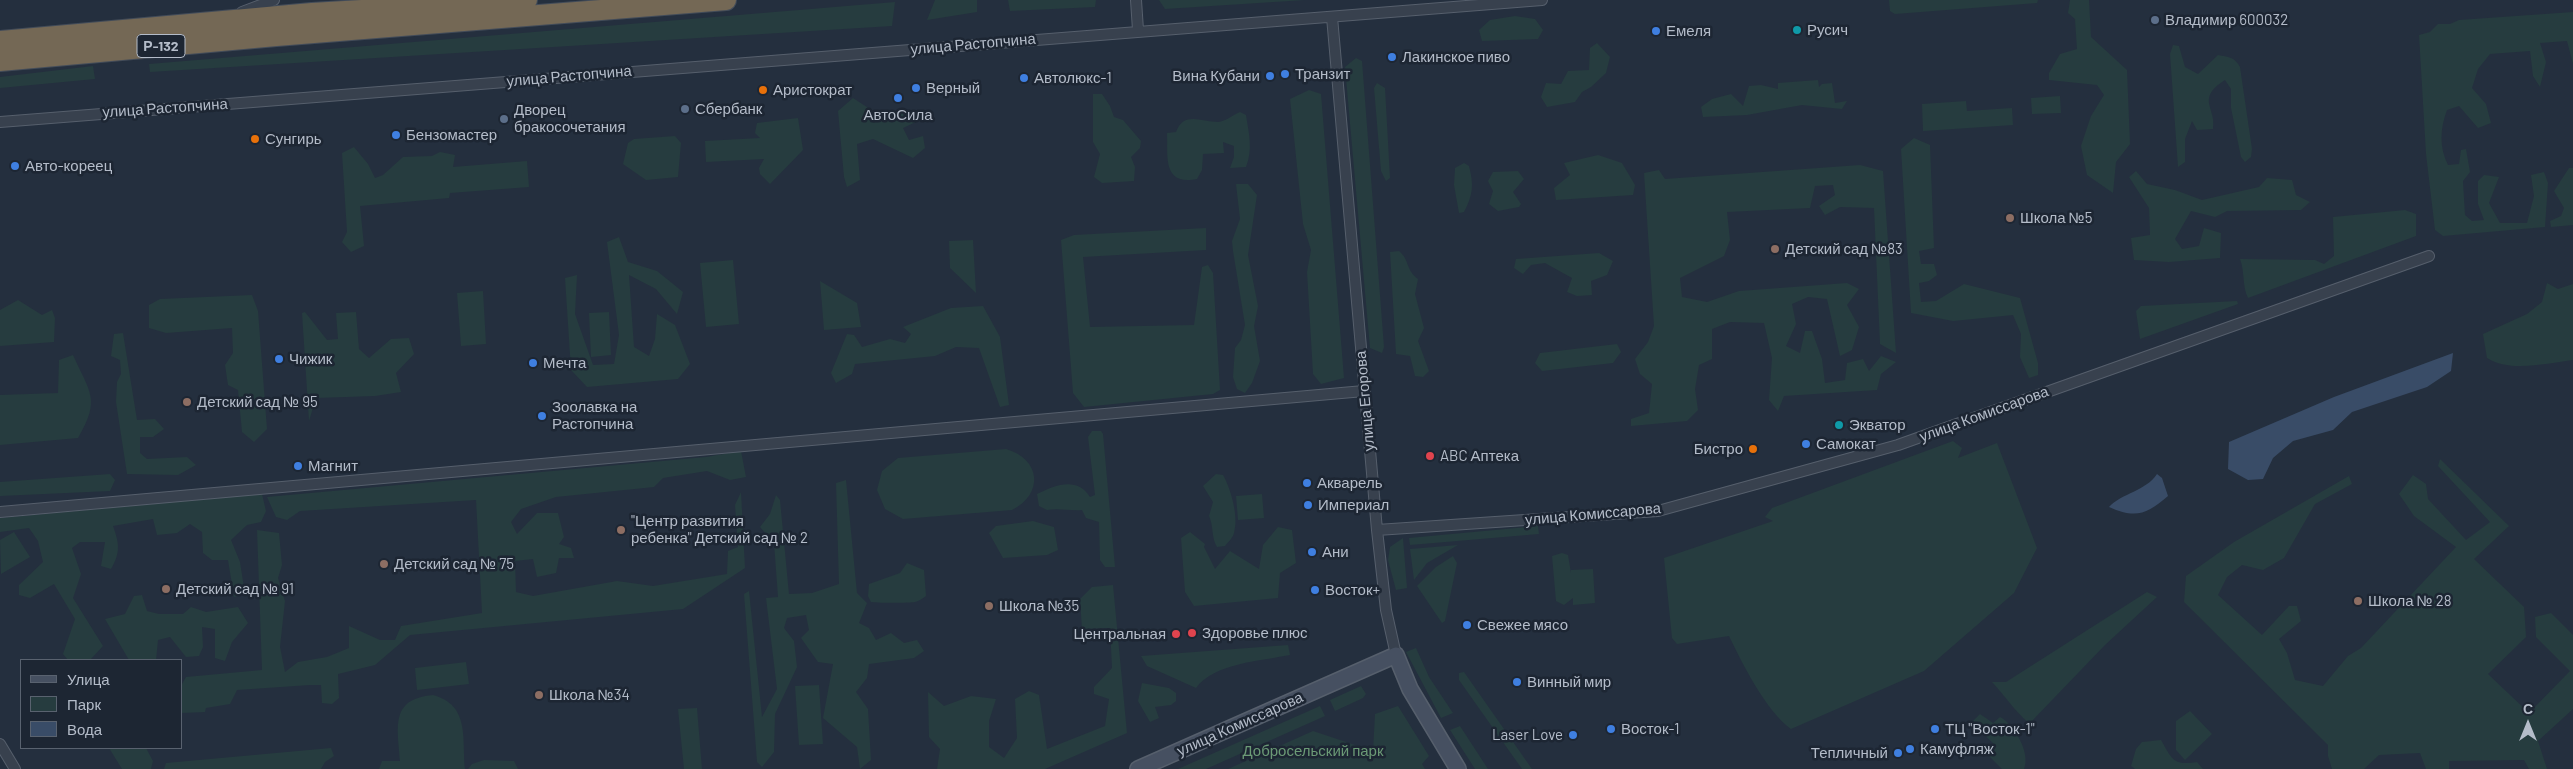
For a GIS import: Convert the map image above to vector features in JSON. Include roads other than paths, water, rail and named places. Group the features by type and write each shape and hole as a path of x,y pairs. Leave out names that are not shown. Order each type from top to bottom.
{"highway":[{"name":"Р-132","path":"0,41 210,23 312,6 511,0"},
{"name":"Р-132","path":"0,61 276,36 726,0"}],"main road":[{"name":"улица Комиссарова","path":"1138,769 1396,655"},
{"name":"улица Егорова","path":"1396,655 1410,689 1458,769"}],"street":[{"path":"210,23 274,0"},
{"path":"1136,0 1138,30"},
{"name":"улица Растопчина","path":"0,122 1138,30 1542,0"},
{"path":"276,36 300,23 312,6 322,25 348,30 346,19 347,6"},
{"name":"улица Егорова","path":"1332,17 1376,530 1386,610 1396,655"},
{"name":"улица Комиссарова","path":"1376,530 1658,511 1898,445 2429,256"},
{"path":"0,512 1364,391"},
{"path":"0,744 15,769"}],"water":[{"path":"2453,353 2451,371 2427,387 2352,412 2333,430 2293,441 2273,458 2263,479 2248,480 2228,469 2229,442 2334,397"},
{"path":"2157,474 2162,478 2168,496 2154,507 2134,514 2109,507 2120,498 2147,484"}],"place":[{"name":"Владимир 600032","path":"2155,20"},
{"name":"Русич","path":"1797,30"},
{"name":"Емеля","path":"1656,31"},
{"name":"Лакинское пиво","path":"1392,57"},
{"name":"Транзит","path":"1285,74"},
{"name":"Вина Кубани","path":"1270,76"},
{"name":"Автолюкс-1","path":"1024,78"},
{"name":"Верный","path":"916,88"},
{"name":"Аристократ","path":"763,90"},
{"name":"АвтоСила","path":"898,98"},
{"name":"Сбербанк","path":"685,109"},
{"name":"Дворец бракосочетания","path":"504,119"},
{"name":"Бензомастер","path":"396,135"},
{"name":"Сунгирь","path":"255,139"},
{"name":"Авто-кореец","path":"15,166"},
{"name":"Школа №5","path":"2010,218"},
{"name":"Детский сад №83","path":"1775,249"},
{"name":"Чижик","path":"279,359"},
{"name":"Мечта","path":"533,363"},
{"name":"Детский сад № 95","path":"187,402"},
{"name":"Зоолавка на Растопчина","path":"542,416"},
{"name":"Экватор","path":"1839,425"},
{"name":"Самокат","path":"1806,444"},
{"name":"Бистро","path":"1753,449"},
{"name":"ABC Аптека","path":"1430,456"},
{"name":"Магнит","path":"298,466"},
{"name":"Акварель","path":"1307,483"},
{"name":"Империал","path":"1308,505"},
{"name":"\"Центр развития ребенка\" Детский сад № 2","path":"621,530"},
{"name":"Ани","path":"1312,552"},
{"name":"Детский сад № 75","path":"384,564"},
{"name":"Детский сад № 91","path":"166,589"},
{"name":"Восток+","path":"1315,590"},
{"name":"Школа № 28","path":"2358,601"},
{"name":"Школа №35","path":"989,606"},
{"name":"Свежее мясо","path":"1467,625"},
{"name":"Здоровье плюс","path":"1192,633"},
{"name":"Центральная","path":"1176,634"},
{"name":"Винный мир","path":"1517,682"},
{"name":"Школа №34","path":"539,695"},
{"name":"Восток-1","path":"1611,729"},
{"name":"ТЦ \"Восток-1\"","path":"1935,729"},
{"name":"Laser Love","path":"1573,735"},
{"name":"Камуфляж","path":"1910,749"},
{"name":"Тепличный","path":"1898,753"}],"park label":[{"name":"Добросельский парк","path":"1313,751"}]}
